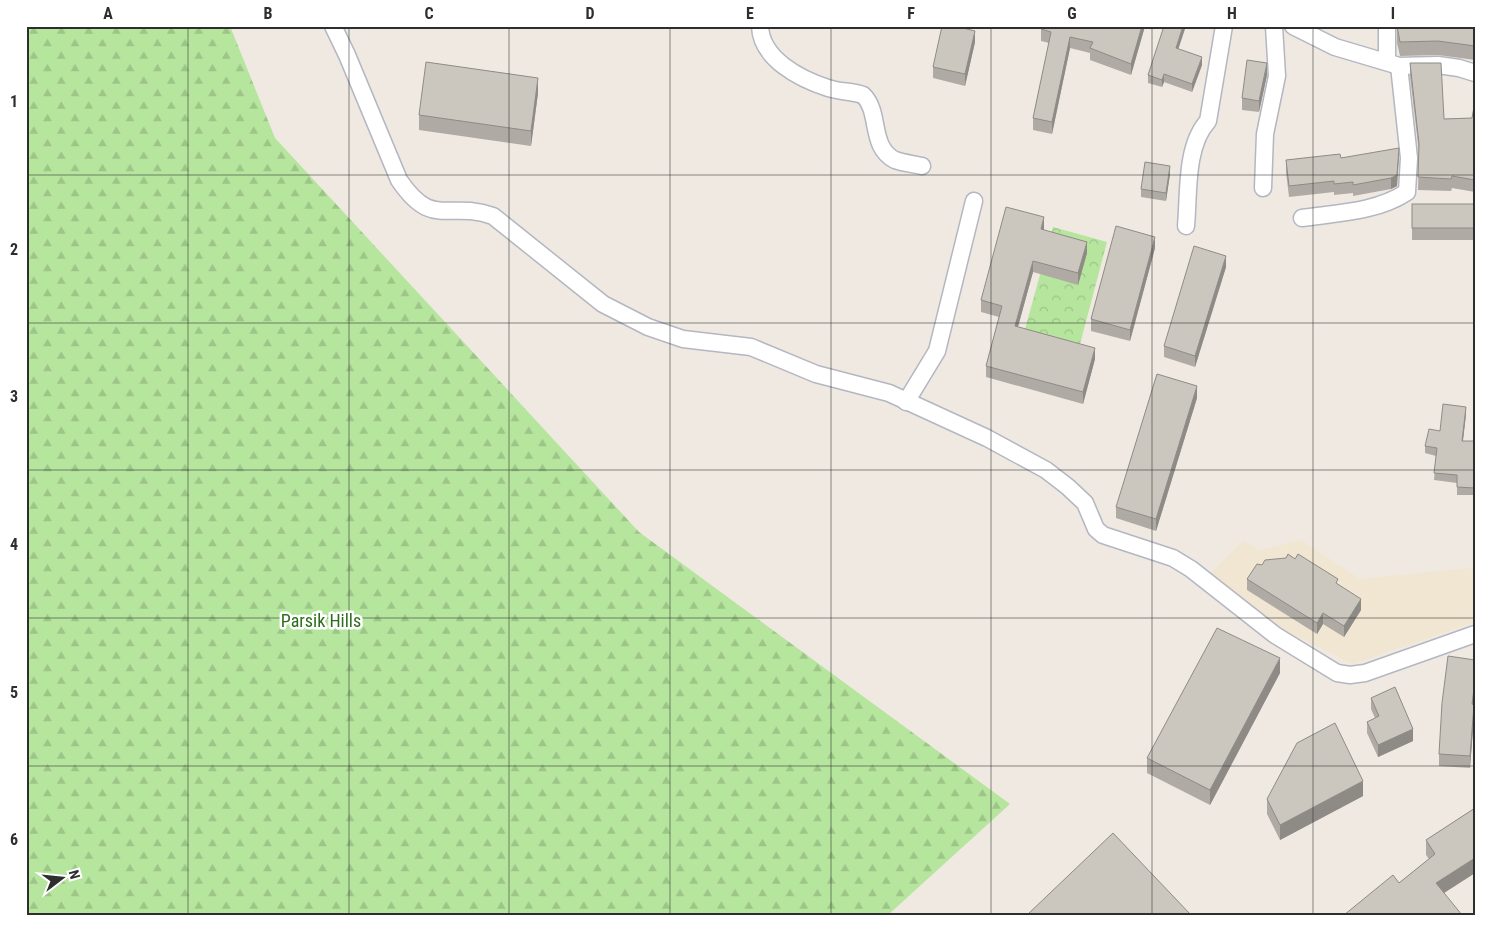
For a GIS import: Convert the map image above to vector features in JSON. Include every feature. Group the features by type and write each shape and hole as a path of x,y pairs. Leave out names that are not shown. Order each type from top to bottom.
{"street":[{"path":"333,26 399,180 410,196 424,207 440,212 476,210 493,216 603,304 648,327 683,339 751,347 816,374 889,393 987,438 1046,470 1085,503 1096,529 1103,535 1173,558 1191,569 1275,635 1337,673 1350,675 1365,674 1475,634"},
{"path":"760,26 763,45 770,54 800,76 830,89 863,95 872,109 880,145 896,160 922,166"},
{"path":"1186,226 1192,156 1200,129 1208,121 1224,26"},
{"path":"1263,188 1266,134 1277,76 1274,26"},
{"path":"1293,26 1335,47 1393,64 1438,65 1459,68 1475,73"},
{"path":"1302,218 1369,208 1392,202 1407,192 1409,158 1387,26"},
{"path":"906,402 936,351 974,201"}],"shaded area":[{"path":"1301,540 1360,579 1469,568 1475,571 1475,622 1353,664 1284,630 1211,573 1243,541 1261,550"}],"green space":[{"name":"Parsik Hills","path":"26,26 230,26 275,138 639,532 1010,804 888,915 26,915"},
{"path":"1053,227 1107,242 1079,348 1024,333"}],"building":[{"path":"942,26 955,26 975,31 965,74 933,67"},
{"path":"1041,26 1142,26 1131,64 1090,48 1093,42 1070,37 1052,122 1033,118 1051,32 1041,29"},
{"path":"1164,26 1183,26 1176,48 1202,57 1192,84 1164,74 1162,80 1148,75"},
{"path":"1397,26 1475,26 1475,46 1438,41 1400,42"},
{"path":"1247,60 1267,63 1259,101 1242,98"},
{"path":"426,62 538,78 531,131 419,115"},
{"path":"1410,63 1441,63 1444,119 1472,118 1475,101 1475,180 1452,176 1451,179 1418,177 1419,144"},
{"path":"1399,148 1397,175 1391,178 1353,185 1353,182 1334,184 1334,181 1289,186 1286,160 1340,154 1341,158"},
{"path":"1145,162 1170,166 1166,193 1141,189"},
{"path":"1412,204 1475,204 1475,228 1412,228"},
{"path":"1006,207 1044,217 1041,229 1087,242 1078,273 1033,261 1015,326 1095,348 1083,392 986,366 1002,306 981,300"},
{"path":"1116,226 1155,237 1130,330 1091,319"},
{"path":"1194,246 1226,256 1195,356 1164,346"},
{"path":"1157,374 1197,386 1156,519 1116,507"},
{"path":"1443,404 1466,407 1462,441 1475,441 1475,488 1457,487 1457,475 1434,473 1437,448 1425,446 1429,429 1440,431"},
{"path":"1288,554 1295,559 1298,554 1338,579 1336,583 1361,599 1344,626 1323,613 1317,623 1247,579 1257,564 1262,565 1265,560 1286,558"},
{"path":"1217,628 1280,658 1210,790 1147,758"},
{"path":"1448,656 1475,660 1470,756 1439,754 1442,703"},
{"path":"1395,687 1413,729 1378,745 1367,722 1379,716 1371,698"},
{"path":"1335,723 1363,781 1280,825 1267,799 1297,743"},
{"path":"1475,808 1475,858 1436,883 1462,915 1344,915 1393,875 1399,883 1435,854 1426,840"},
{"path":"1113,833 1191,915 1027,915"}]}
